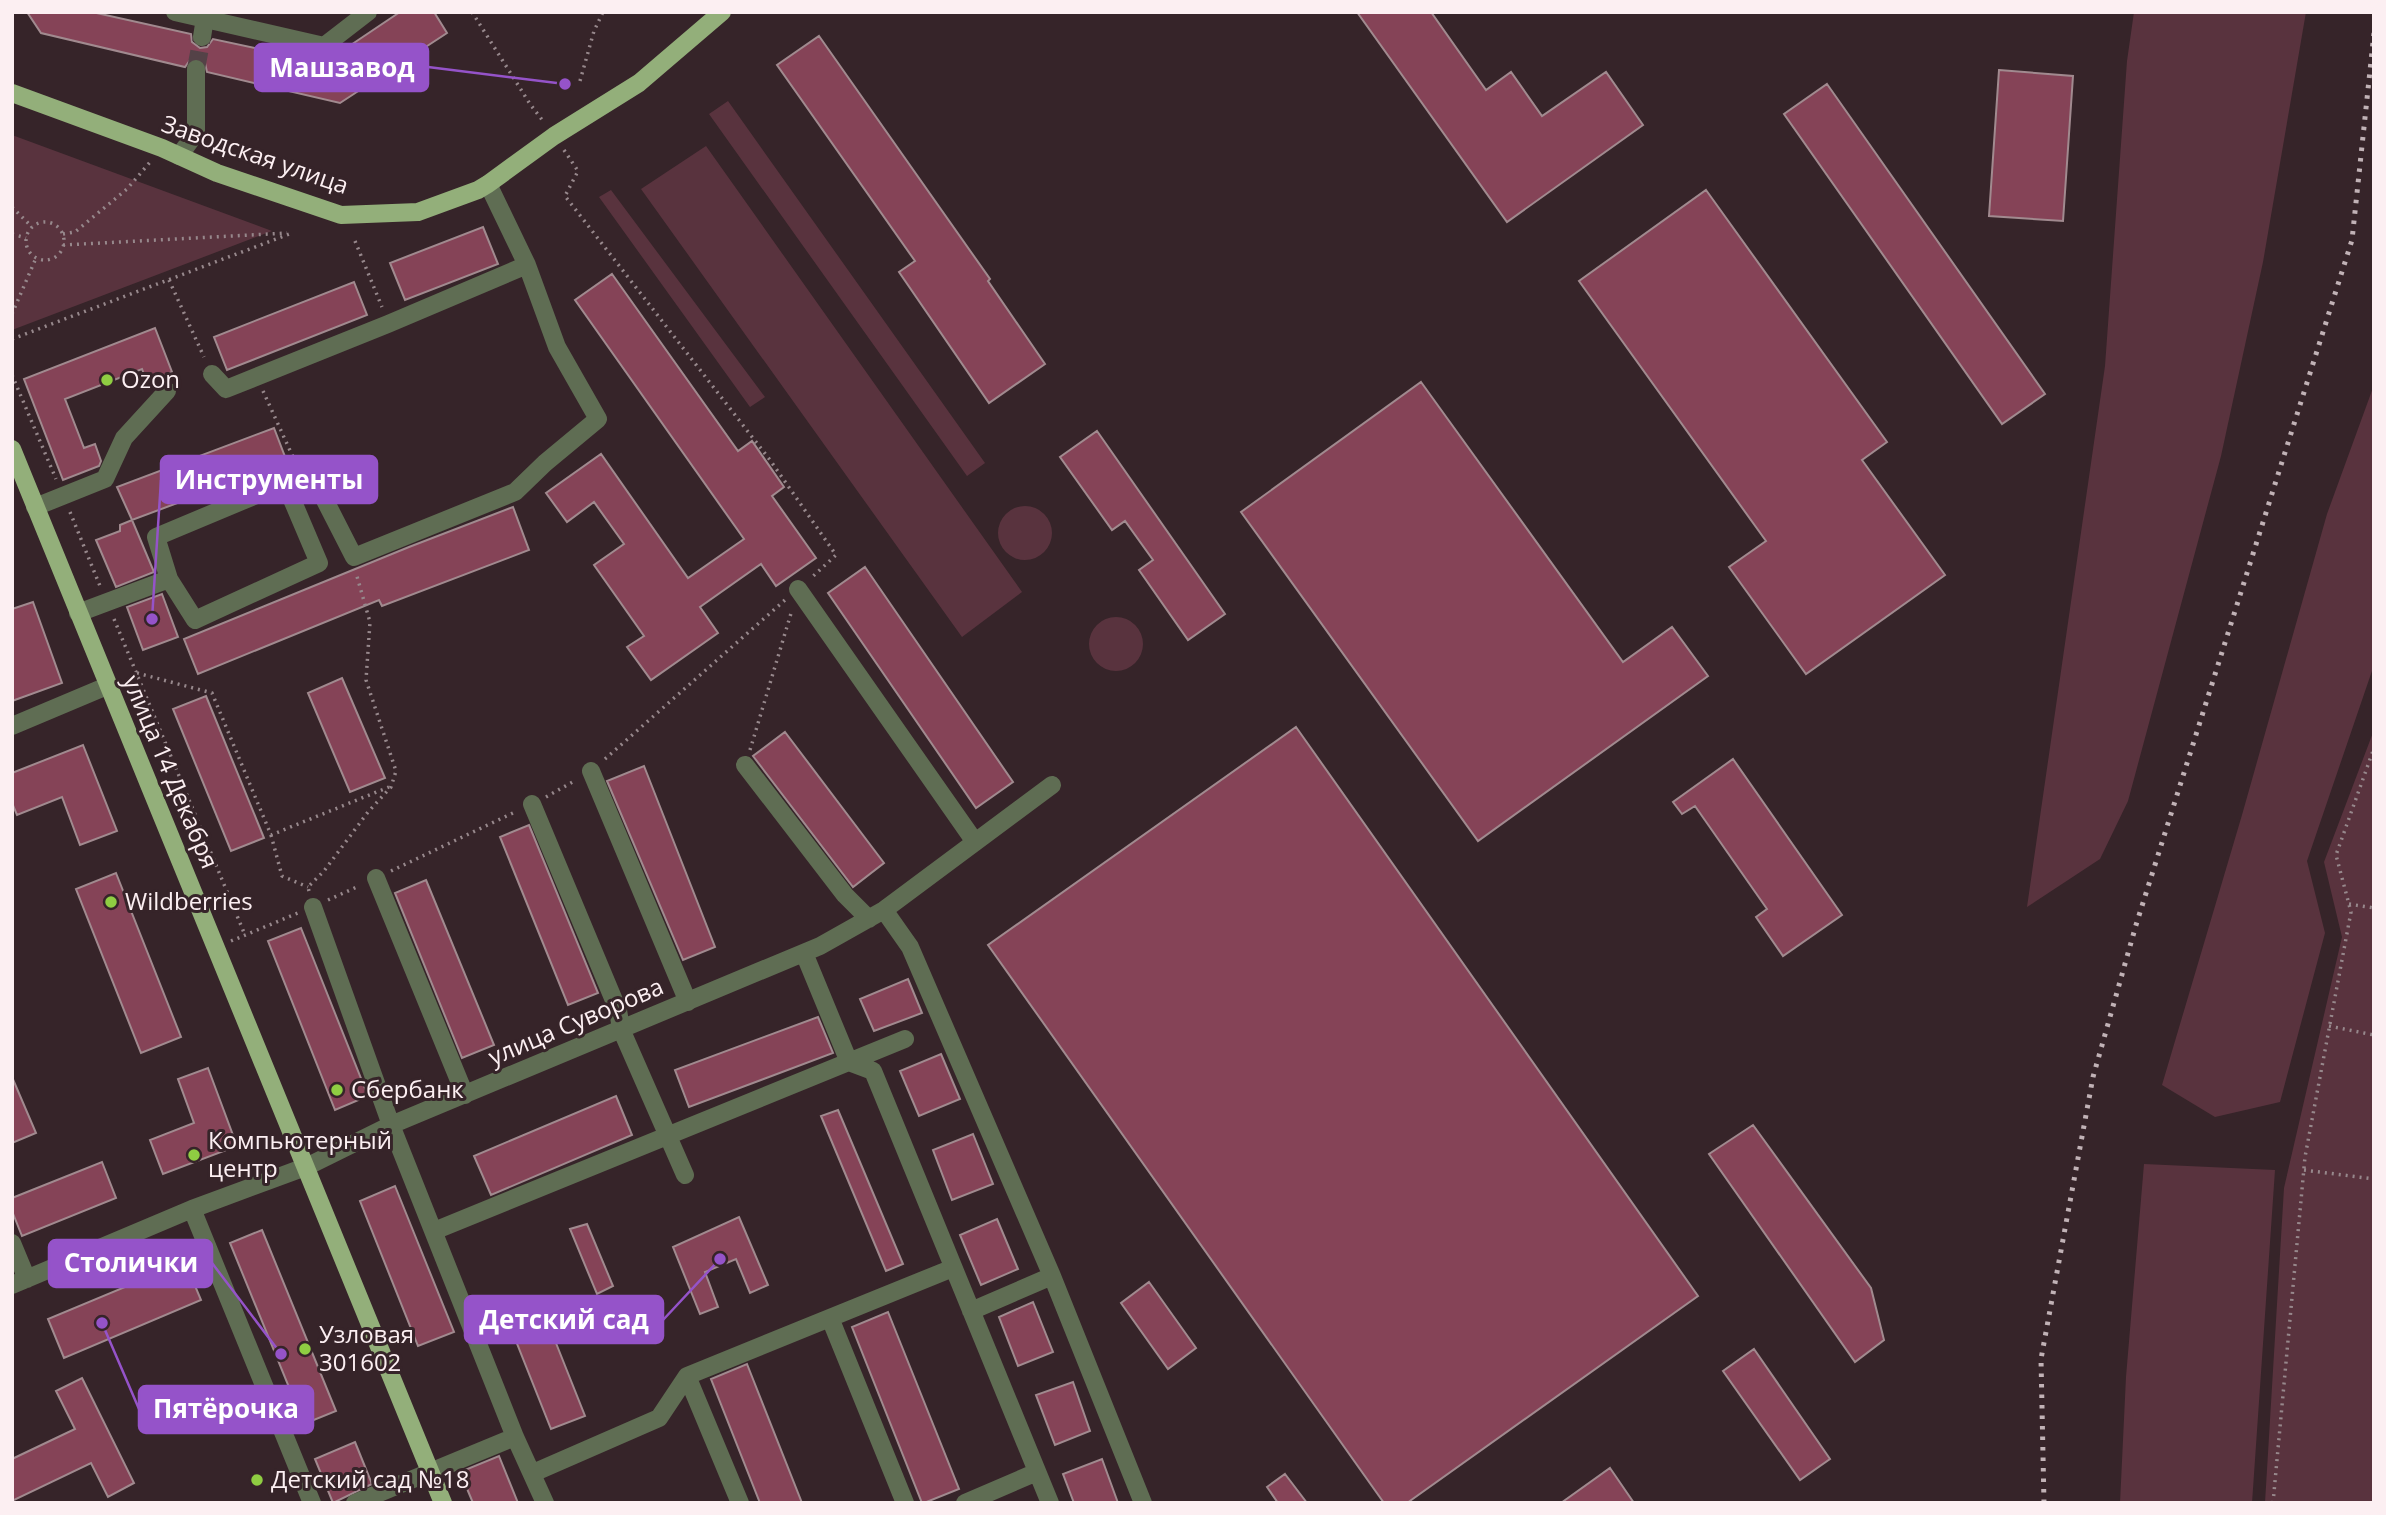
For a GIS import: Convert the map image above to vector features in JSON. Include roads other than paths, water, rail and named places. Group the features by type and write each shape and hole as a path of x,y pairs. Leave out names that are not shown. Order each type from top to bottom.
{"main road":[{"name":"Заводская улица","path":"12,93 162,148 217,173 341,215 418,212 488,184 554,136 639,83 722,12"},
{"name":"улица 14 Декабря","path":"12,449 107,685 308,1166 443,1503"}],"street":[{"path":"175,12 204,23 324,46 368,12"},
{"path":"179,156 196,133 196,69"},
{"path":"300,471 309,469 354,557 515,492 598,419 557,347 527,265 488,184"},
{"path":"212,374 226,388 527,265"},
{"path":"35,506 105,479 124,438 167,391"},
{"path":"285,483 319,563 194,620 169,579 156,537 285,483"},
{"path":"78,613 169,579"},
{"path":"798,589 975,842"},
{"path":"12,726 107,685"},
{"path":"746,765 845,895 876,914 910,947 1052,1276 1143,1503"},
{"path":"591,771 688,1002"},
{"name":"улица Суворова","path":"19,1282 192,1209 308,1166 391,1125 820,946 876,914 1052,785"},
{"path":"532,804 618,1010 621,1029 685,1174"},
{"path":"376,878 465,1095"},
{"path":"313,907 391,1125 545,1503"},
{"path":"804,953 849,1062 873,1071 1050,1503"},
{"path":"434,1231 905,1039"},
{"path":"192,1209 312,1503"},
{"path":"12,1243 19,1282"},
{"path":"533,1473 659,1418 687,1376 953,1268"},
{"path":"971,1311 1052,1276"},
{"path":"830,1318 905,1503"},
{"path":"687,1376 740,1503"},
{"path":"355,1503 516,1437"},
{"path":"965,1503 1037,1472"}],"tunnel":[{"path":"196,69 202,37"}],"railway":[{"path":"2044,1503 2041,1359 2093,1077 2136,925 2352,240 2374,33"}],"place":[{"name":"Машзавод","path":"565,84"},
{"name":"Ozon","path":"107,380"},
{"name":"Инструменты","path":"152,619"},
{"name":"Wildberries","path":"111,902"},
{"name":"Сбербанк","path":"337,1090"},
{"name":"Компьютерный центр","path":"194,1155"},
{"name":"Детский сад","path":"720,1259"},
{"name":"Пятёрочка","path":"102,1323"},
{"name":"Узловая 301602","path":"305,1349"},
{"name":"Столички","path":"281,1354"},
{"name":"Детский сад №18","path":"257,1480"}]}
